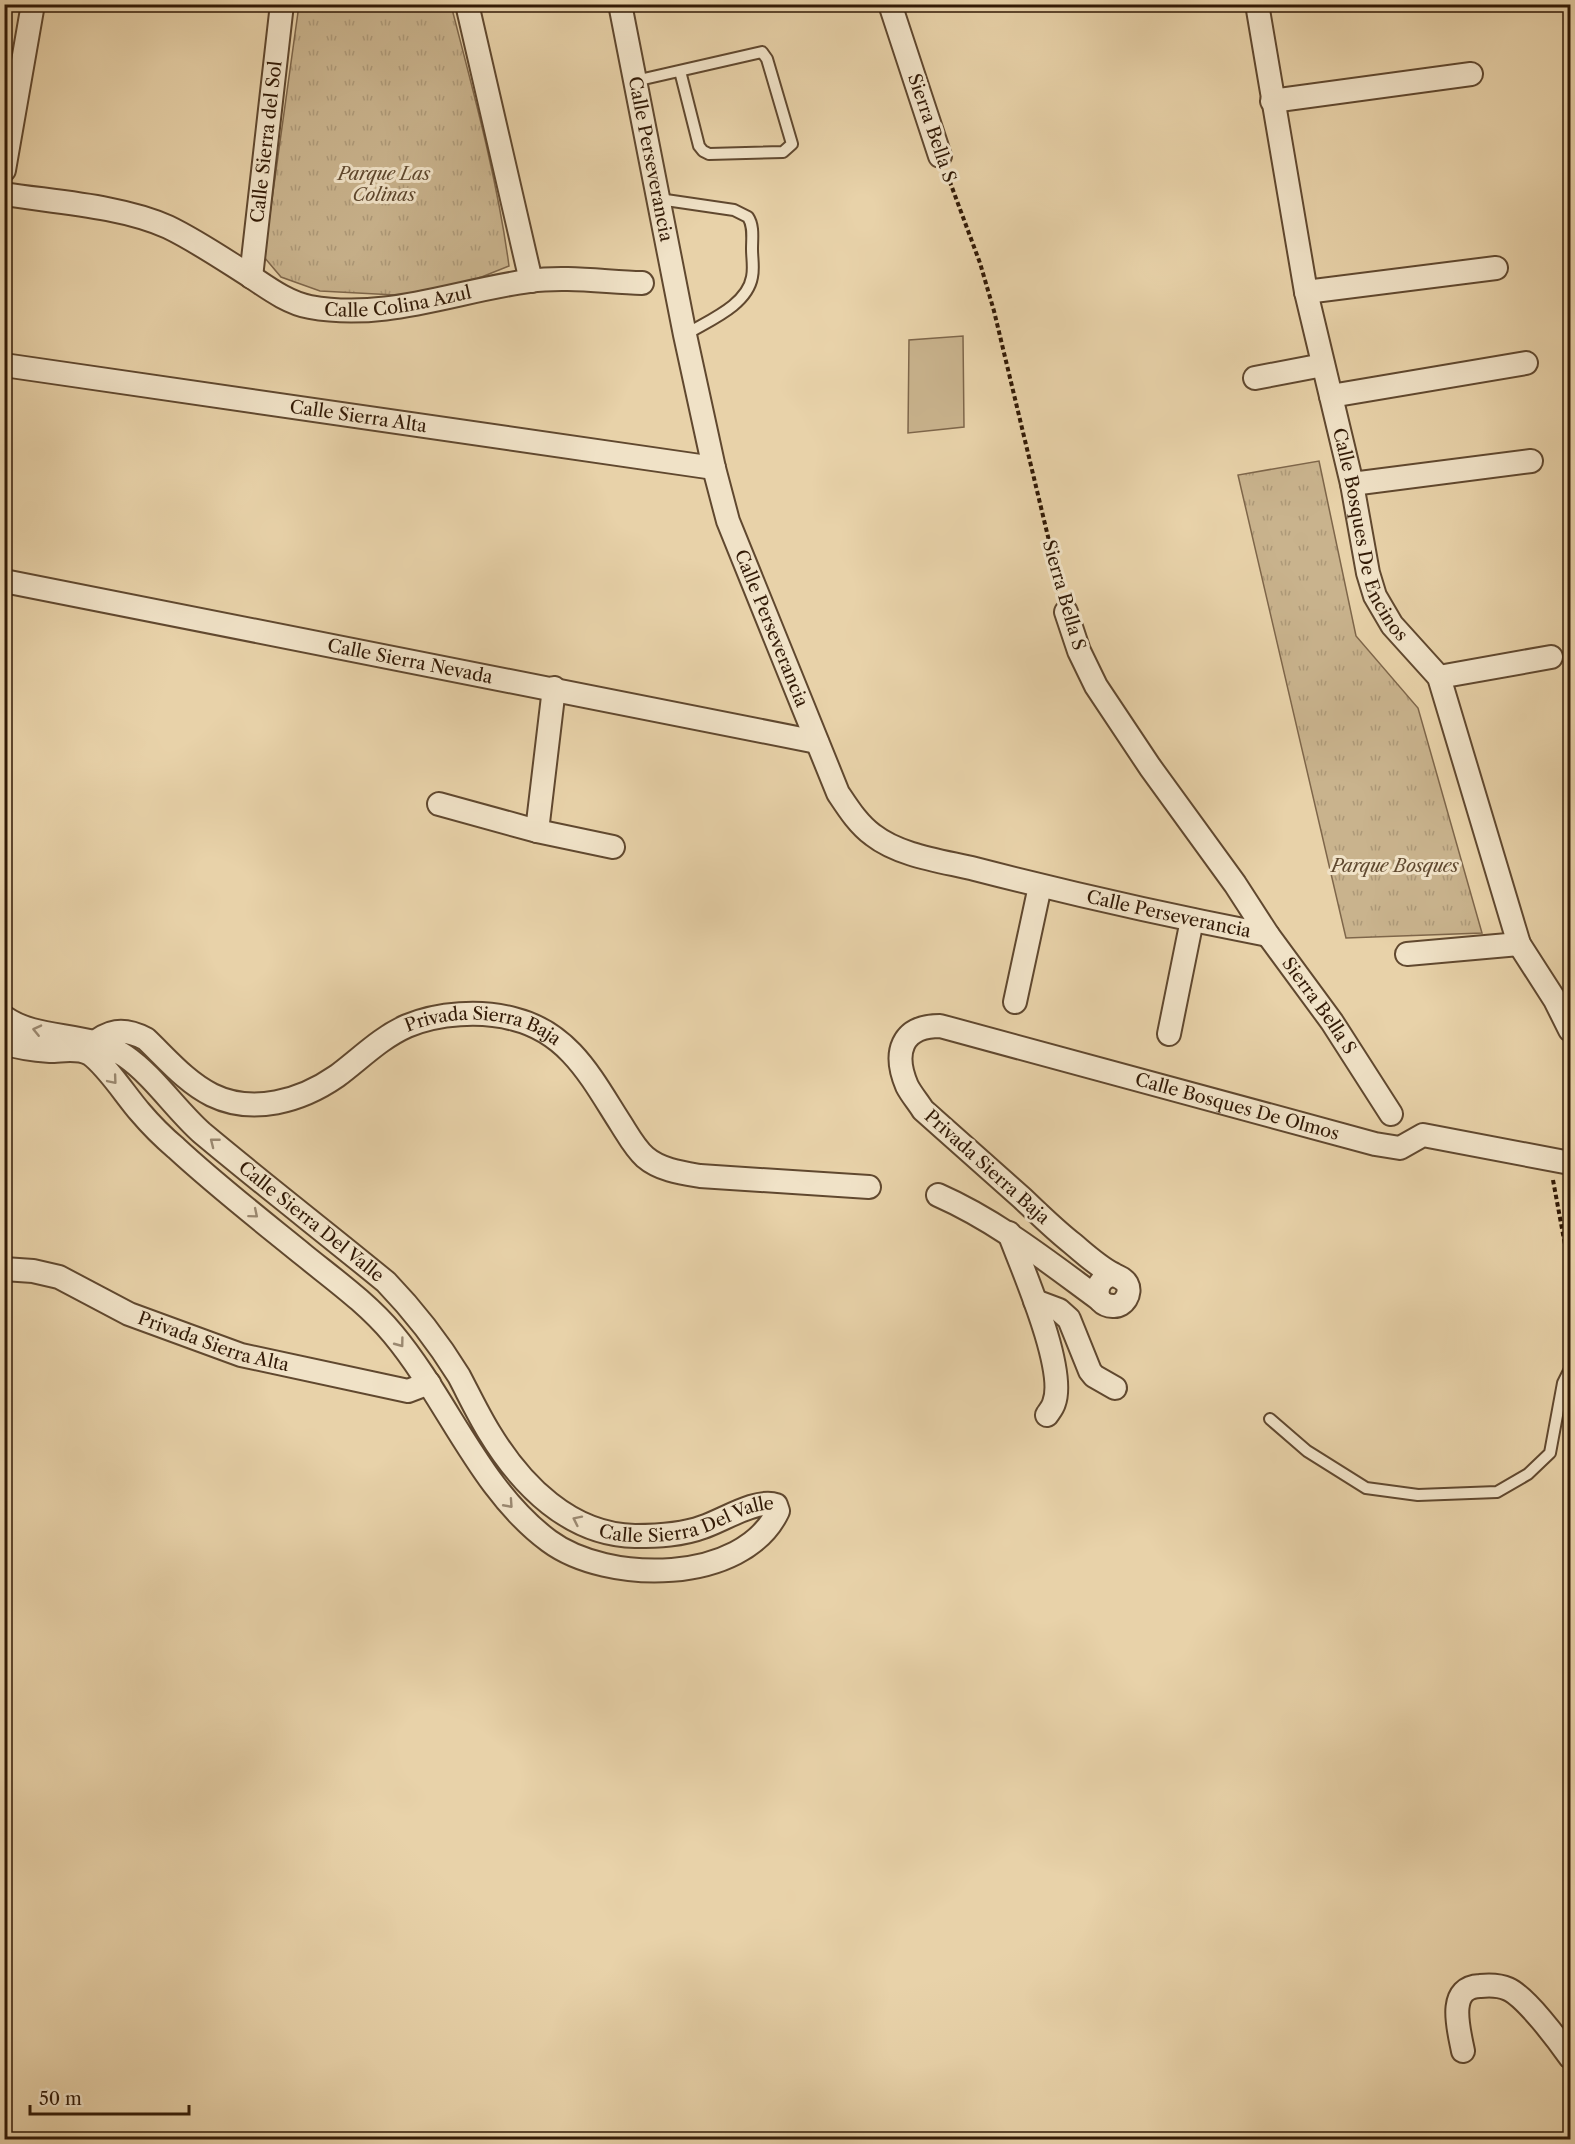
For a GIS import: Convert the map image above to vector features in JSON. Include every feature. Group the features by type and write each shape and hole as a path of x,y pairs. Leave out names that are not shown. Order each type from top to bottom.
{"street":[{"path":"4,170 33,4"},
{"name":"Calle Sierra del Sol","path":"251,277 282,4"},
{"path":"467,4 531,281"},
{"name":"Calle Perseverancia","path":"620,4 685,335 728,521 838,793 853,815 873,835 899,849 1040,886 1268,935"},
{"name":"Sierra Bella S","path":"890,4 940,156"},
{"name":"Calle Bosques De Encinos","path":"1257,4 1306,292 1352,484 1368,573 1375,596 1392,625 1439,677 1519,944 1555,1000 1570,1030"},
{"path":"1272,101 1472,74"},
{"name":"Calle Colina Azul","path":"4,194 98,208 144,218 193,240 273,291 307,306 334,311 375,311 413,306 531,281 561,279 642,283"},
{"path":"1306,292 1496,268"},
{"path":"1331,396 1526,363"},
{"name":"Calle Sierra Alta","path":"4,365 714,468"},
{"path":"1255,378 1323,365"},
{"path":"1352,484 1531,461"},
{"name":"Calle Sierra Nevada","path":"4,580 817,742"},
{"name":"Sierra Bella S","path":"1066,612 1079,651 1095,686 1150,767 1235,884 1268,935 1332,1022 1391,1114"},
{"path":"1439,677 1551,657"},
{"path":"537,831 554,688"},
{"path":"439,804 537,831 613,847"},
{"path":"1015,1002 1040,886"},
{"path":"1169,1034 1192,920"},
{"path":"1407,954 1519,944"},
{"name":"Privada Sierra Baja","path":"89,1046 105,1034 112,1032 138,1035 146,1039 191,1082 214,1096 252,1104 267,1104 303,1095 320,1086 377,1043 407,1026 451,1015 488,1014 513,1018 540,1027 565,1045 582,1065 645,1157 660,1166 679,1173 700,1176 869,1187"},
{"name":"Calle Sierra Del Valle","path":"4,1017 12,1023 34,1031 89,1046 127,1057 201,1132 386,1282 410,1307 435,1339 490,1434 521,1476 540,1497 557,1510 602,1531 627,1536 650,1536 680,1533 703,1527 760,1504 774,1504 778,1511 769,1527 746,1547 710,1563 673,1570 640,1571 606,1566 576,1557 551,1542 522,1519 502,1496 429,1383 392,1334 351,1293 177,1150 141,1114 90,1054 89,1046"},
{"name":"Calle Bosques De Olmos","path":"907,1037 924,1026 940,1026 1375,1144 1400,1148 1422,1135 1560,1161"},
{"name":"Privada Sierra Baja","path":"907,1037 900,1061 908,1088 923,1110 1071,1243 1113,1275 1103,1278 1097,1288 1099,1299 1009,1233 969,1209 938,1195"},
{"name":"Calle Sierra Del Valle","path":"4,1043 29,1049 89,1046"},
{"path":"1009,1233 1035,1301 1055,1369 1055,1403 1047,1415"},
{"name":"Privada Sierra Alta","path":"4,1269 33,1271 59,1277 140,1318 241,1355 408,1391 429,1383"},
{"path":"1035,1301 1064,1313 1069,1319 1090,1371 1094,1376 1115,1388"},
{"path":"1463,2051 1456,2015 1460,1997 1473,1986 1493,1985 1509,1989 1526,2004 1570,2057"}],"lane":[{"path":"635,81 758,52 764,54 792,144 783,152 709,154 703,151 699,146 680,71"},
{"path":"658,199 734,210 748,217 752,227 752,277 747,291 722,312 685,335"},
{"path":"1270,1419 1307,1451 1366,1488 1418,1495 1497,1492 1528,1474 1550,1453 1563,1383 1570,1370"}],"path":[{"name":"Sierra Bella S","path":"940,156 980,263 1066,612"},
{"path":"1560,1161 1570,1272"}],"green space":[{"name":"Parque Las Colinas","path":"299,5 451,5 491,167 509,266 474,280 414,296 320,291 281,277 264,257"},
{"path":"963,336 964,427 908,433 909,340"},
{"name":"Parque Bosques","path":"1319,461 1356,636 1418,708 1482,933 1346,938 1238,475"}]}
